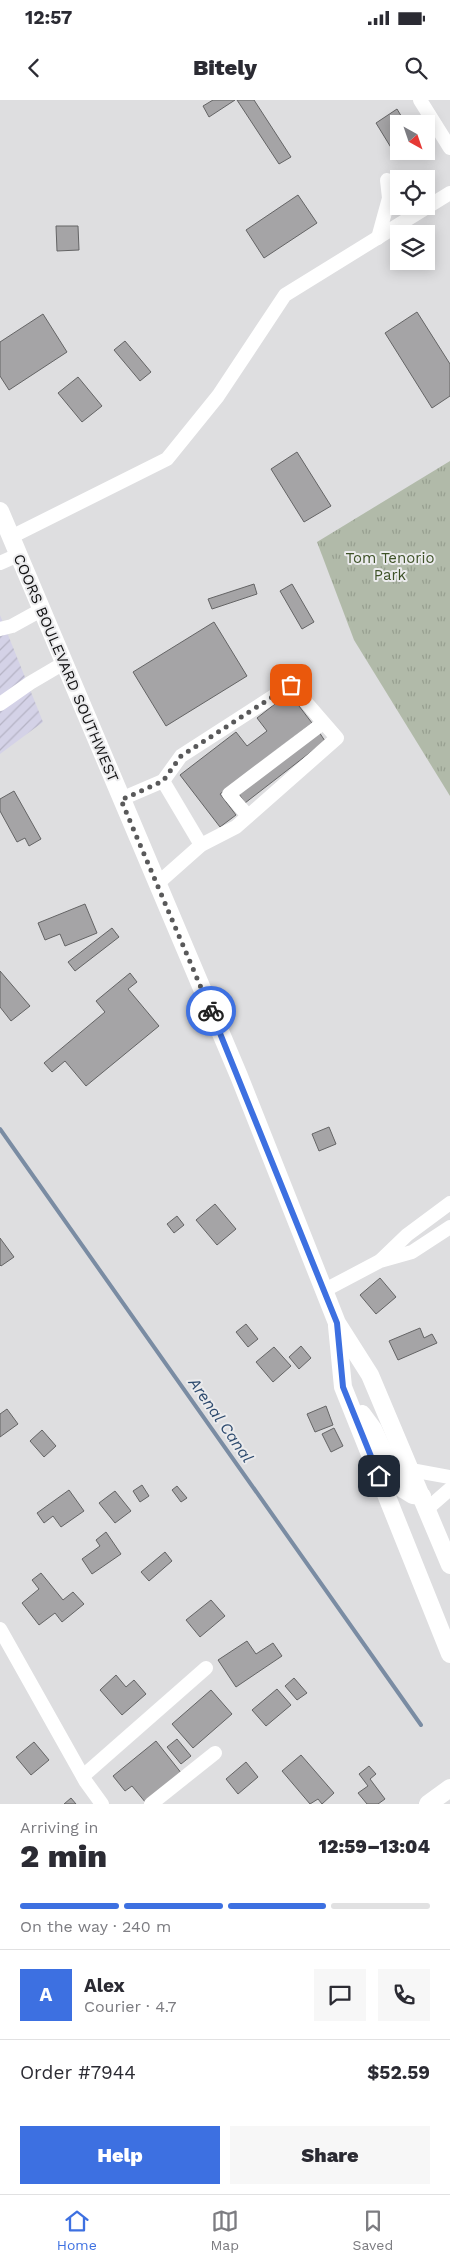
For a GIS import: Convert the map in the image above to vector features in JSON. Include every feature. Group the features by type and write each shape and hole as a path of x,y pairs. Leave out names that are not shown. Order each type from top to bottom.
{"main road":[{"name":"COORS BOULEVARD SOUTHWEST","path":"0,511 40,610 239,1076 337,1323 370,1375 450,1565"},
{"name":"COORS BOULEVARD SOUTHWEST","path":"337,1323 343,1387 450,1654"},
{"path":"343,1387 373,1429 400,1487 424,1502"},
{"path":"428,1804 450,1788"}],"street":[{"path":"420,100 450,148"},
{"path":"378,238 390,198 386,180"},
{"path":"11,537 166,459 218,396 285,295 450,193"},
{"path":"0,563 18,555"},
{"path":"0,629 12,626 40,610"},
{"path":"0,704 30,683 64,664"},
{"path":"121,800 163,781 181,756 291,685 337,738 236,827 201,845 157,884"},
{"path":"248,816 228,794 323,723"},
{"path":"163,781 201,845"},
{"path":"380,1261 407,1235 450,1203"},
{"path":"325,1290 380,1261 412,1252 450,1227"},
{"path":"411,1470 450,1477"},
{"path":"424,1502 450,1489"},
{"path":"0,1629 83,1776 102,1804"},
{"path":"83,1776 206,1668"},
{"path":"151,1804 215,1753"}],"shaded area":[{"path":"0,615 43,722 0,754"}],"green space":[{"name":"Tom Tenorio Park","path":"450,461 450,796 354,640 317,542"}],"building":[{"path":"213,100 235,100 209,117 203,106"},
{"path":"237,100 254,100 291,157 279,164"},
{"path":"397,109 401,115 390,115 390,146 376,123"},
{"path":"298,195 317,223 264,258 246,230"},
{"path":"56,226 78,226 79,250 57,251"},
{"path":"417,312 450,364 450,396 432,408 385,333"},
{"path":"43,314 67,352 9,390 0,376 0,342"},
{"path":"125,341 151,372 140,381 114,350"},
{"path":"78,377 102,406 82,422 58,393"},
{"path":"297,452 331,506 304,522 271,469"},
{"path":"254,584 257,594 212,609 208,599"},
{"path":"292,584 314,622 302,629 280,591"},
{"path":"214,622 247,676 166,726 133,672"},
{"path":"289,693 312,723 220,794 236,815 220,827 180,775 236,732 247,746 267,731 257,718"},
{"path":"319,732 325,741 245,803 239,794"},
{"path":"14,791 41,839 29,846 25,838 17,842 0,811 0,799"},
{"path":"85,904 97,933 65,946 60,934 45,940 38,923"},
{"path":"112,928 119,937 75,971 68,962"},
{"path":"0,971 30,1006 11,1021 0,1007"},
{"path":"130,973 137,982 128,989 159,1026 86,1086 65,1061 52,1072 44,1063 105,1012 96,1001"},
{"path":"329,1127 336,1144 319,1151 312,1134"},
{"path":"215,1204 236,1229 217,1245 196,1220"},
{"path":"177,1216 184,1225 174,1233 167,1224"},
{"path":"0,1238 14,1257 1,1266 0,1265"},
{"path":"380,1278 396,1297 376,1314 360,1295"},
{"path":"246,1324 258,1339 248,1347 236,1332"},
{"path":"420,1328 424,1338 432,1334 437,1343 398,1360 389,1341"},
{"path":"301,1346 311,1358 299,1369 289,1357"},
{"path":"274,1347 291,1366 273,1382 256,1362"},
{"path":"326,1406 333,1425 315,1432 307,1414"},
{"path":"7,1409 18,1424 0,1437 0,1414"},
{"path":"334,1428 343,1446 331,1452 322,1434"},
{"path":"42,1430 56,1446 44,1457 30,1441"},
{"path":"142,1485 149,1496 140,1502 133,1491"},
{"path":"177,1486 187,1498 181,1502 172,1490"},
{"path":"69,1490 84,1511 61,1527 53,1516 44,1523 37,1513"},
{"path":"115,1491 131,1511 115,1523 99,1503"},
{"path":"106,1532 121,1554 92,1574 82,1559 100,1546 96,1540"},
{"path":"165,1552 172,1561 149,1581 141,1572"},
{"path":"41,1573 63,1600 73,1592 84,1604 62,1622 55,1613 39,1625 22,1603 39,1589 32,1580"},
{"path":"211,1600 225,1616 200,1637 186,1620"},
{"path":"247,1641 256,1654 273,1643 282,1656 236,1687 218,1660"},
{"path":"116,1675 126,1687 134,1680 146,1694 122,1715 100,1690"},
{"path":"294,1678 307,1693 297,1700 285,1686"},
{"path":"277,1689 291,1705 266,1726 252,1710"},
{"path":"211,1690 232,1714 193,1748 172,1724"},
{"path":"177,1739 191,1756 181,1764 167,1747"},
{"path":"156,1741 182,1774 146,1803 132,1786 125,1791 113,1776"},
{"path":"34,1742 49,1760 31,1775 16,1757"},
{"path":"301,1755 334,1793 322,1804 318,1799 310,1804 282,1771"},
{"path":"246,1762 258,1777 238,1794 226,1779"},
{"path":"369,1766 376,1774 370,1779 385,1799 378,1804 367,1804 358,1793 368,1786 359,1774"},
{"path":"71,1798 76,1804 64,1804"}],"waterway":[{"name":"Arenal Canal","path":"0,1129 421,1725"}],"way so far":[{"path":"211,1011 121,800 163,781 181,756 291,685"}],"route":[{"path":"211,1011 239,1076 337,1323 343,1387 379,1476"}]}
